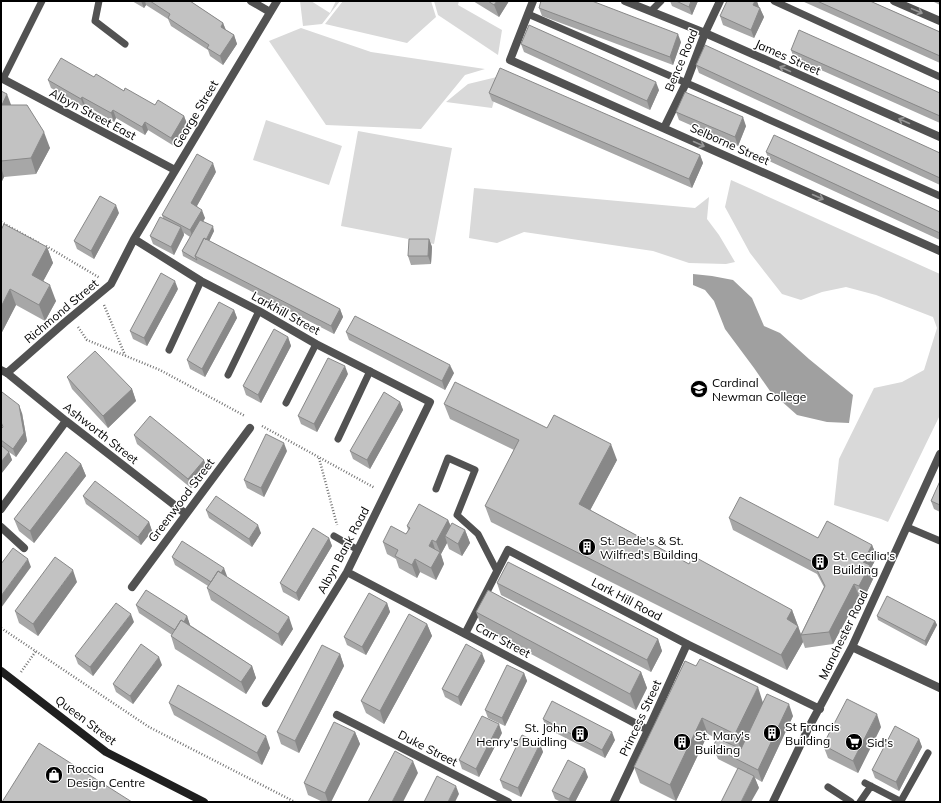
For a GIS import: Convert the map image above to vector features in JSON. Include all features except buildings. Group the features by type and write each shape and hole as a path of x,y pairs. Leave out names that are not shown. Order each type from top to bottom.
{"street":[{"path":"251,1 270,12"},
{"name":"George Street","path":"134,239 277,1"},
{"path":"528,14 533,1"},
{"name":"James Street","path":"625,1 705,33 940,137"},
{"name":"Bence Road","path":"664,128 686,83 705,33 720,1"},
{"path":"894,1 940,21"},
{"name":"Selborne Street","path":"528,14 510,60 940,251"},
{"name":"Albyn Street East","path":"2,79 175,170"},
{"name":"Larkhill Street","path":"134,239 201,280 316,344 430,402"},
{"name":"Richmond Street","path":"4,372 111,284 134,239"},
{"name":"Ashworth Street","path":"4,372 186,514"},
{"name":"Albyn Bank Road","path":"266,703 347,572 430,402"},
{"path":"1,509 66,421"},
{"name":"Greenwood Street","path":"132,587 252,423"},
{"name":"Manchester Road","path":"776,801 809,727 852,647 940,454"},
{"path":"1,526 24,548"},
{"name":"Lark Hill Road","path":"465,634 508,550 687,644 820,708"},
{"name":"Carr Street","path":"347,572 648,730"},
{"name":"Princess Street","path":"614,802 687,644"},
{"path":"852,647 940,688"},
{"name":"Queen Street","path":"1,671 106,752 204,802"},
{"name":"Duke Street","path":"337,715 508,802"}],"lane":[{"path":"2,79 42,1"},
{"path":"99,1 95,21 125,44"},
{"path":"652,11 660,1"},
{"path":"774,1 940,77"},
{"path":"528,14 940,196"},
{"path":"169,350 201,280"},
{"path":"228,375 259,311"},
{"path":"286,403 316,344"},
{"path":"338,439 370,371"},
{"path":"436,489 448,458 475,470 457,514 478,534 497,571"},
{"path":"907,527 940,541"},
{"path":"334,536 358,550"},
{"path":"860,802 868,784 901,802 928,753"},
{"path":"828,787 851,802"}],"path":[{"path":"1,222 111,284"},
{"path":"99,293 125,356"},
{"path":"71,317 87,340 160,370 252,423 319,457 385,494"},
{"path":"319,457 341,541"},
{"path":"1,628 149,727 296,802"},
{"path":"14,681 36,651"}],"shaded area":[{"path":"300,1 311,1 330,13 336,1 340,1 322,24 303,26"},
{"path":"343,1 431,1 436,17 407,43 325,24"},
{"path":"434,1 459,1 458,5 502,30 498,55 438,15"},
{"path":"301,28 371,52 485,69 465,75 421,129 326,125 269,41"},
{"path":"501,76 492,108 446,102 468,84"},
{"path":"266,120 342,146 329,185 253,160"},
{"path":"358,131 452,148 434,244 341,226"},
{"path":"731,180 940,274 940,415 888,522 834,505 839,459 874,388 902,382 924,370 937,328 933,317 876,295 846,287 822,292 801,300 782,294 750,253 725,207"},
{"path":"474,188 695,208 709,197 707,219 719,235 735,262 726,264 689,263 653,251 524,232 497,243 469,238"},
{"path":"693,274 733,280 752,298 764,326 780,333 853,395 849,423 827,422 797,415 770,391 725,329 714,301 705,290 693,285"}],"place":[{"name":"Cardinal Newman College","path":"699,389"},
{"name":"St. Bede's & St. Wilfred's Building","path":"587,547"},
{"name":"St. Cecilia's Building","path":"820,562"},
{"name":"St Francis Building","path":"772,733"},
{"name":"St. John Henry's Buidling","path":"580,734"},
{"name":"St. Mary's Building","path":"682,742"},
{"name":"Sid's","path":"854,742"},
{"name":"Roccia Design Centre","path":"54,775"}]}
